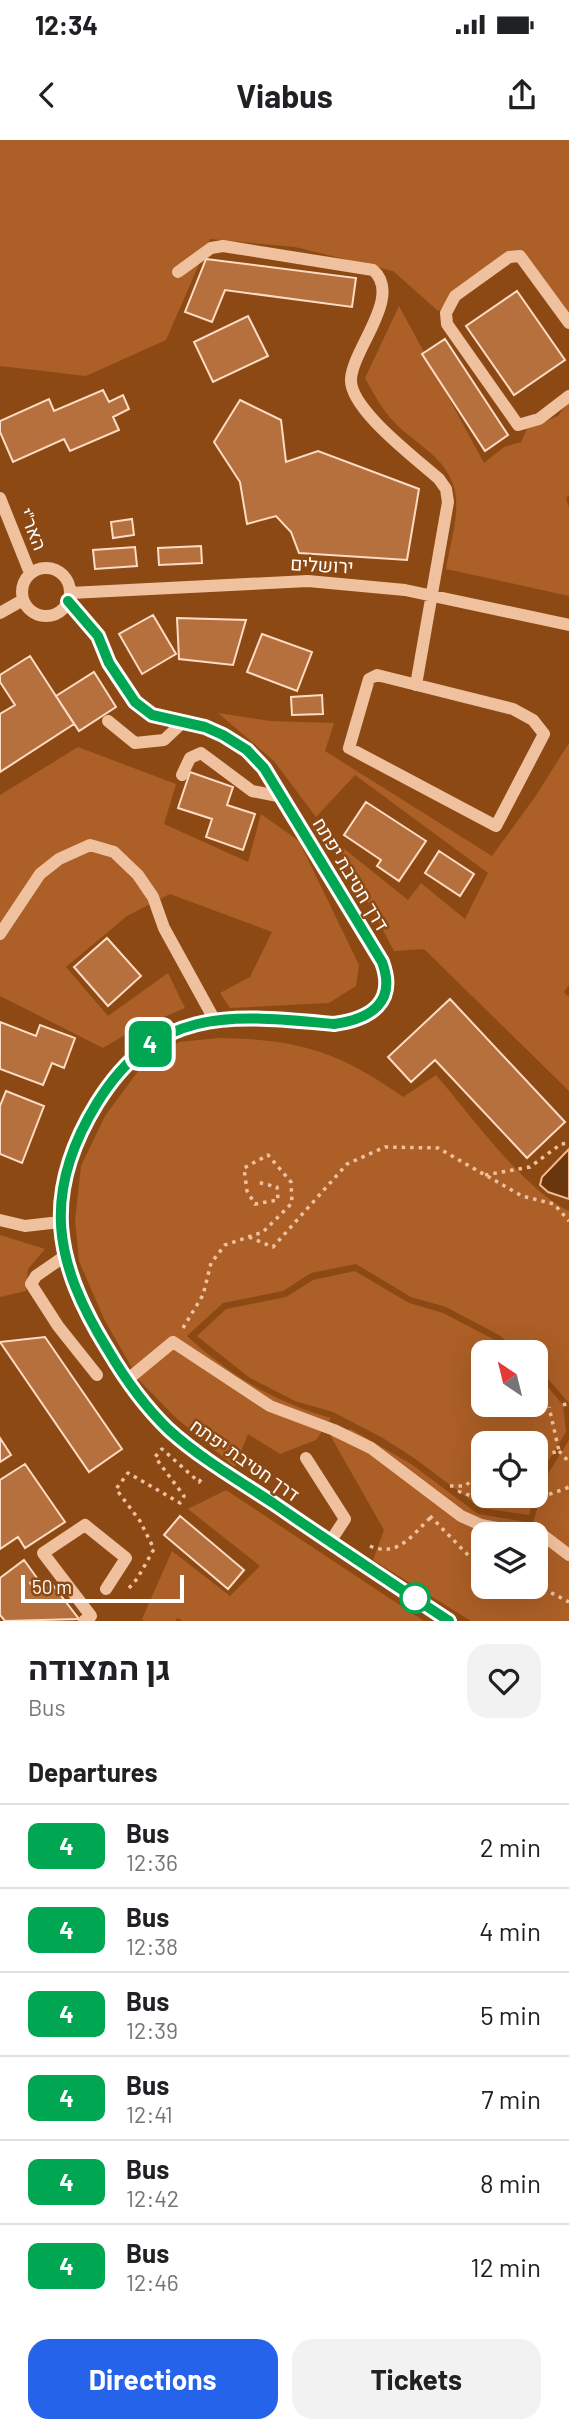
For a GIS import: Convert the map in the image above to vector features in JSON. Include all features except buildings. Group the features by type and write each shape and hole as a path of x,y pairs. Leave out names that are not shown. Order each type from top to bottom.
{"street":[{"path":"178,272 211,248 223,246 373,270 381,278 384,293 351,380 356,396 368,414 439,479 446,489 448,502 416,685"},
{"path":"569,323 520,257 509,257 454,296 446,313 447,324 518,425 539,419 569,396"},
{"name":"האר\"י","path":"0,498 30,573"},
{"path":"42,568 58,572 64,577 69,597 56,613 41,616 27,607 22,588 30,573 42,568"},
{"name":"ירושלים","path":"69,597 308,581 405,590 569,625"},
{"name":"דרך חטיבת יפתח","path":"69,597 98,636 109,663 135,702 152,715 205,727 247,750 264,768 382,962 389,981 386,995 372,1012 352,1022 334,1024 214,1019 181,1027 154,1041 128,1061 107,1087 74,1148 64,1181 60,1222 73,1285 88,1318 127,1380 141,1400 169,1430 214,1464 449,1621"},
{"path":"0,613 23,600"},
{"path":"377,675 416,685 513,709 533,720 544,733 496,826 349,748 369,679 377,675"},
{"path":"108,721 135,743 164,740 182,723"},
{"path":"182,775 190,758 201,753 252,791 283,797"},
{"path":"0,934 40,874 60,859 90,845 114,852 138,875 153,897 164,928 214,1019"},
{"path":"0,1220 25,1226 60,1222"},
{"path":"65,1256 36,1276 31,1284 58,1326 97,1375"},
{"path":"127,1380 173,1342 270,1406 334,1430 371,1448 461,1516 476,1522"},
{"path":"306,1458 345,1519 330,1542"},
{"path":"84,1621 90,1616 43,1553 85,1525 126,1558 106,1589"},
{"path":"548,1539 569,1555"}],"path":[{"path":"485,1175 530,1167 561,1144 569,1143"},
{"path":"249,1237 273,1247 347,1164 385,1147 438,1148 522,1196 554,1204 569,1221"},
{"path":"173,1342 203,1295 211,1263 225,1245 263,1232 292,1203 291,1182 268,1155 244,1168 247,1191 255,1204 278,1200 277,1187 257,1182"},
{"path":"563,1405 569,1403"},
{"path":"549,1407 559,1451 569,1462"},
{"path":"128,1588 137,1579 154,1549 140,1521 116,1489 128,1473 180,1503 184,1496 155,1457 162,1449 198,1482 214,1464"},
{"path":"548,1454 559,1451"},
{"path":"446,1486 473,1497 516,1503 569,1487"},
{"path":"423,1488 425,1511 471,1557"},
{"path":"370,1546 383,1552 398,1547 431,1517"},
{"path":"548,1591 569,1602"}],"shaded area":[{"path":"0,140 569,140 569,321 518,259 438,311 393,271 295,247 210,239 166,340 86,376 0,366"},
{"path":"399,306 484,463 504,447 521,442 527,429 558,416 569,401 569,495 566,498 569,508 569,596 446,569 456,513 452,482 442,464 390,418 365,378"},
{"path":"218,713 270,721 334,723 325,751 492,856 535,797 569,743 569,985 564,992 569,997 569,1091 424,949 394,951 337,843 408,900 421,883 465,919 488,873 355,775 316,817 274,761"},
{"path":"78,747 176,784 164,824 248,862 261,814 299,841 359,965 356,986 329,1003 230,1008 220,993 250,977 272,932 170,894 127,916 66,967 108,1016 168,973 185,1008 133,1030 103,1048 0,996 0,795"},
{"path":"219,1038 295,1045 337,1058 403,1097 436,1075 516,1169 552,1201 569,1211 569,1403 548,1379 548,1340 505,1340 446,1307 411,1297 356,1264 311,1273 283,1291 223,1303 187,1336 254,1386 310,1412 331,1418 316,1440 280,1454 248,1434 235,1467 175,1417 139,1380 104,1319 79,1261 75,1220 81,1166 105,1116 139,1070 179,1042"},
{"path":"569,1149 569,1199 548,1192 540,1185 542,1177"},
{"path":"0,1235 45,1249 28,1269 26,1291 0,1297"},
{"path":"355,1271 409,1303 443,1313 495,1340 471,1340 471,1418 548,1418 548,1387 563,1405 566,1432 548,1461 548,1431 471,1431 471,1501 381,1437 333,1412 295,1401 250,1378 197,1336 226,1309 286,1297 313,1280"},
{"path":"351,1429 411,1464 478,1514 527,1522 471,1522 471,1599 548,1599 548,1522 533,1522 537,1508 548,1508 548,1474 569,1440 569,1621 471,1621 373,1560 384,1530 330,1435"},
{"path":"226,1490 424,1621 183,1621 177,1618 176,1621 144,1621 142,1619 172,1551 230,1596 260,1566 188,1509"},
{"path":"481,1508 531,1508 529,1515"}],"bus line":[{"name":"4","path":"68,601 98,636 109,663 135,702 152,715 205,727 223,735 247,750 264,768 382,962 389,981 386,995 372,1012 352,1022 334,1024 214,1019 181,1027 154,1041 128,1061 90,1114 74,1148 64,1181 59,1211 61,1243 73,1285 88,1318 115,1363 141,1400 169,1430 208,1461 449,1621"}]}
